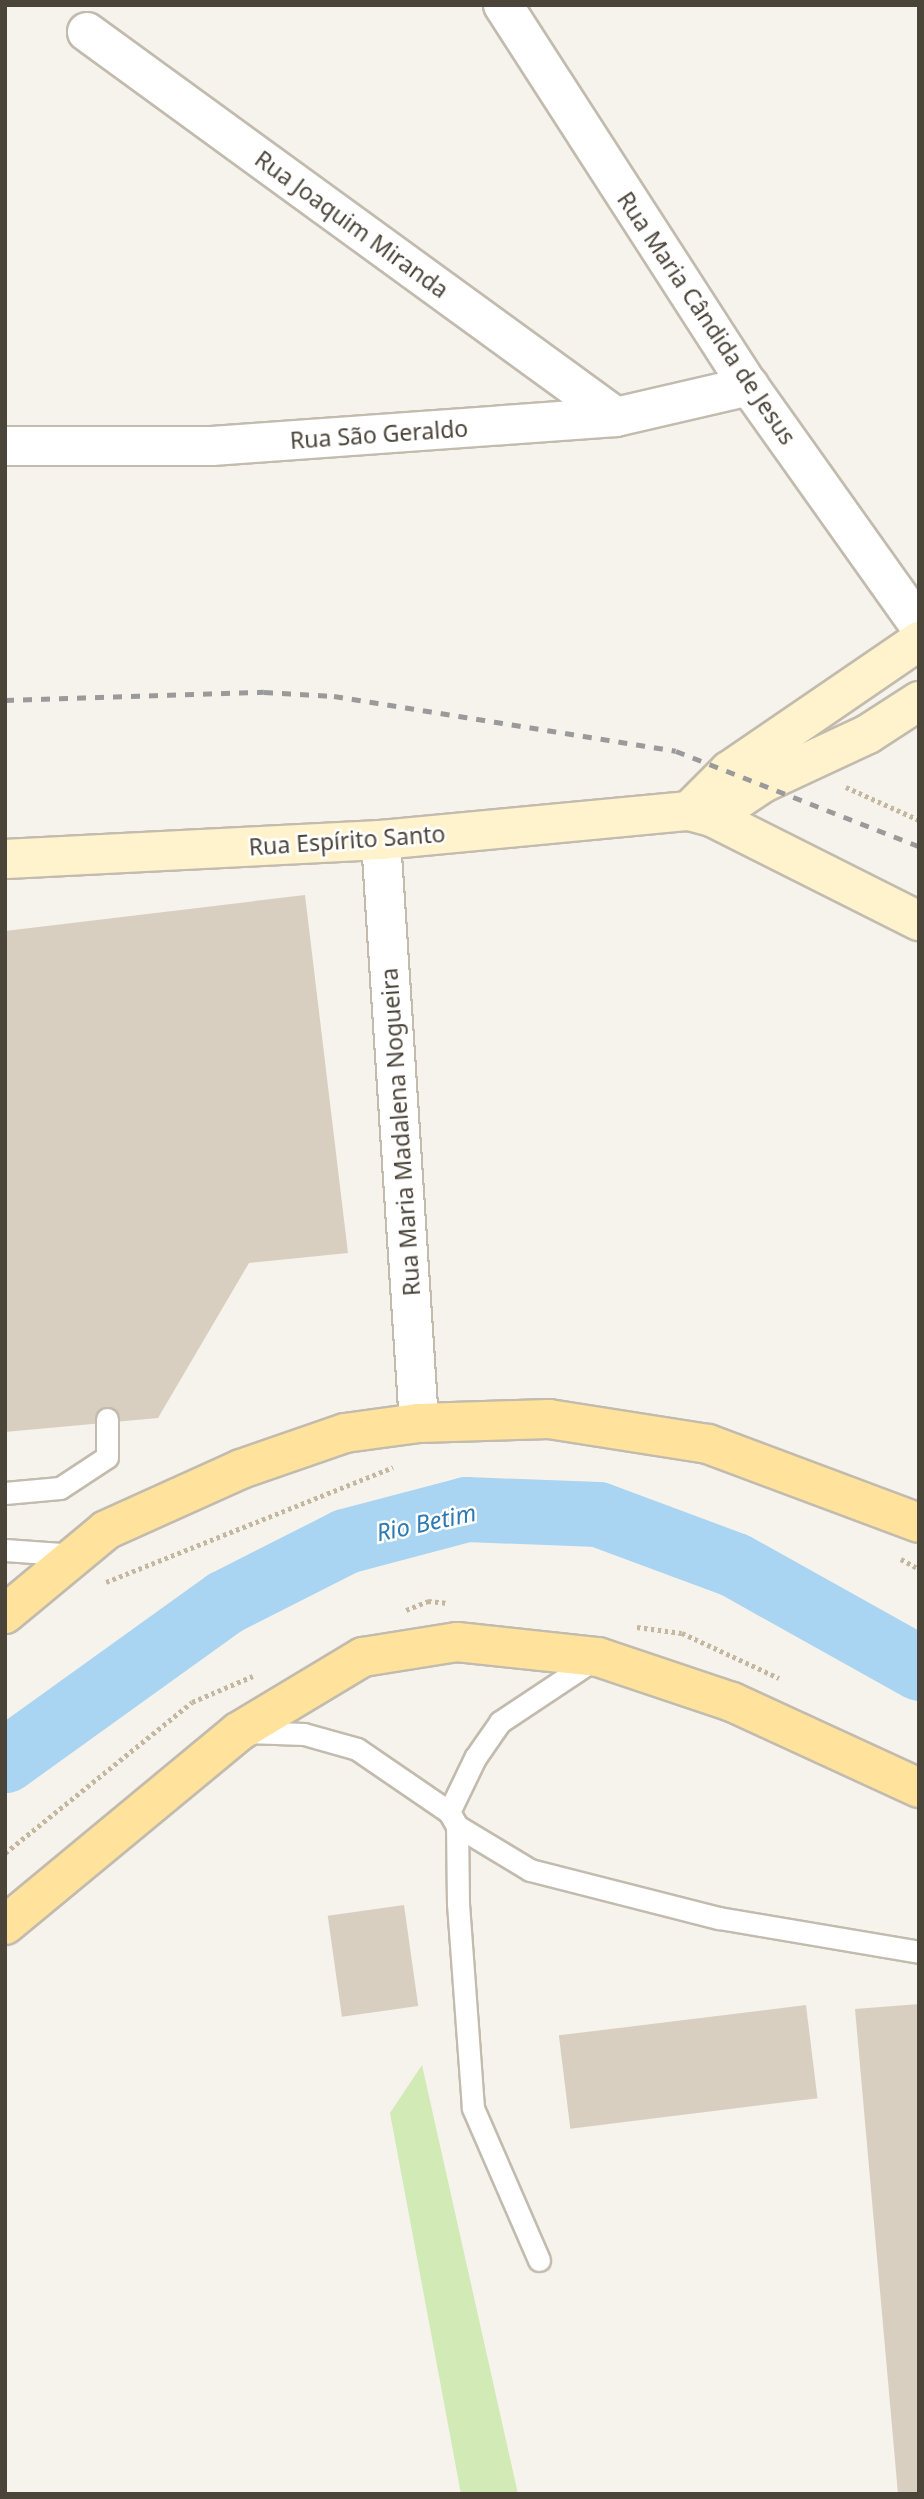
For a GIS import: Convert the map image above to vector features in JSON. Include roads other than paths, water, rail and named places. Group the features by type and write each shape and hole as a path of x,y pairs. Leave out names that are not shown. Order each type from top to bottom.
{"main road":[{"path":"5,1614 84,1571 106,1530 241,1469 345,1433 419,1423 549,1419 708,1444 919,1523"},
{"path":"5,1925 238,1732 363,1657 457,1642 598,1657 732,1702 919,1788"}],"street":[{"name":"Rua Maria Cândida de Jesus","path":"503,5 749,386 919,625"},
{"name":"Rua Joaquim Miranda","path":"87,32 616,417"},
{"name":"Rua São Geraldo","path":"5,446 212,446 616,417 749,386"},
{"path":"701,814 729,771 919,641"},
{"path":"701,814 868,734 919,701"},
{"path":"701,814 919,921"},
{"name":"Rua Espírito Santo","path":"5,859 381,840 701,814"},
{"name":"Rua Maria Madalena Nogueira","path":"381,840 419,1423"}],"lane":[{"path":"5,1493 60,1488 107,1457 107,1419"},
{"path":"5,1550 84,1571"},
{"path":"539,2260 473,2108 453,1819 475,1758 500,1722 541,1690 598,1657"},
{"path":"238,1732 304,1734 357,1749 453,1819 530,1870 719,1918 919,1952"}],"waterway":[{"name":"Rio Betim","path":"5,1760 225,1602 345,1541 466,1509 598,1514 735,1565 919,1668"}],"railway":[{"path":"5,700 264,692 334,696 676,751 919,846"}]}
